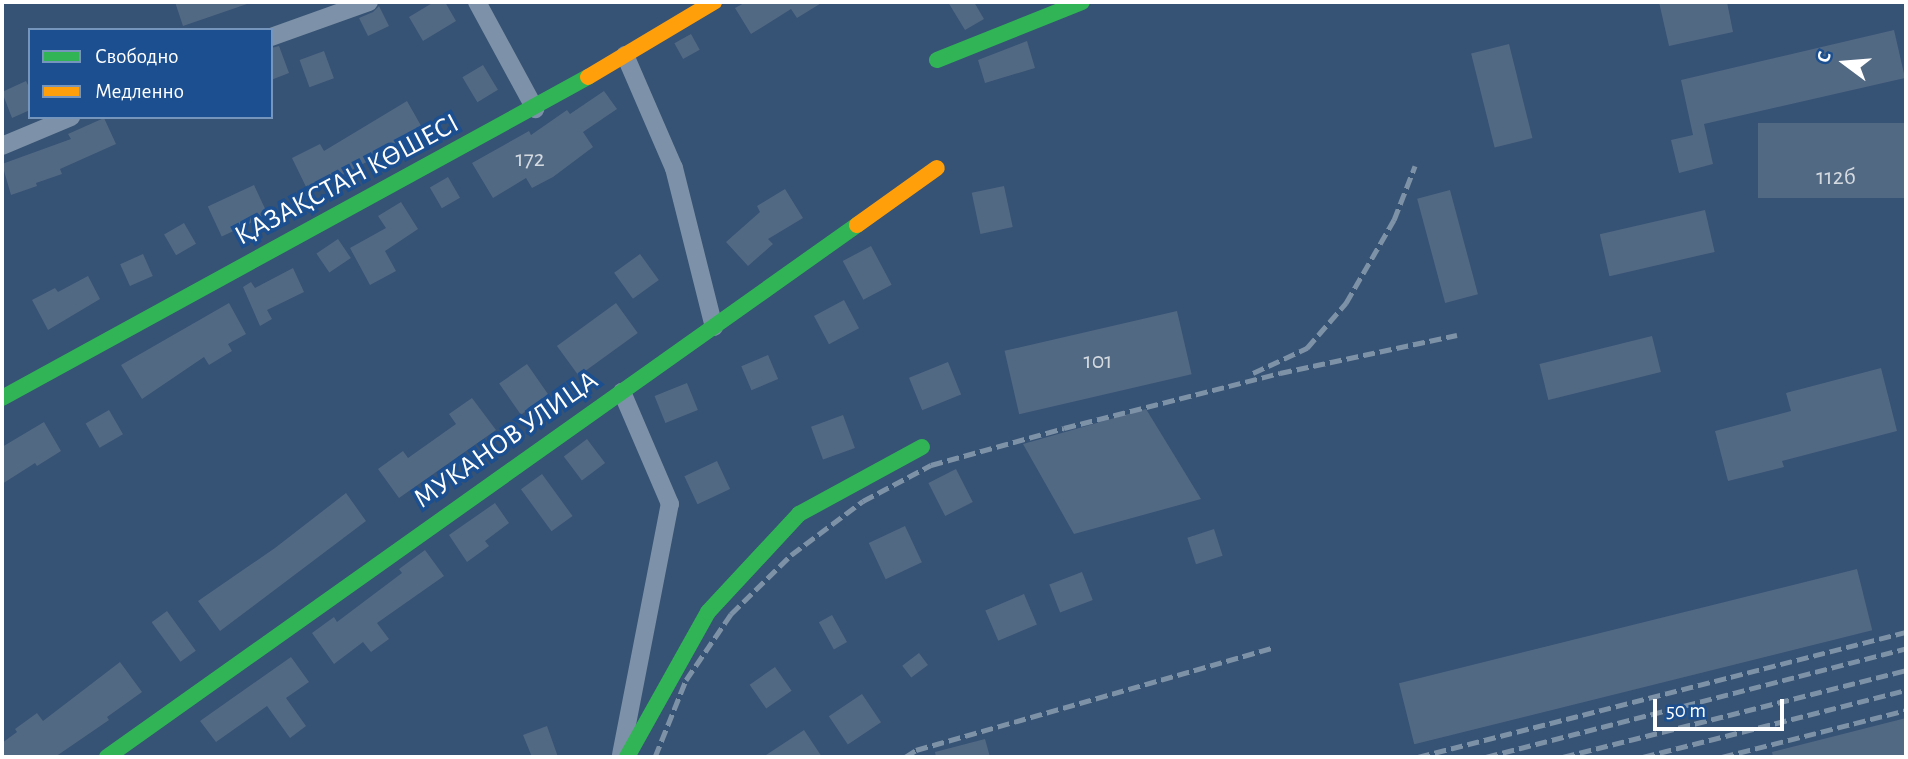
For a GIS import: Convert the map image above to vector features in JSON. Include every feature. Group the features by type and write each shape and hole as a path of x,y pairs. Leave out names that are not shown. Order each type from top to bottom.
{"street":[{"path":"273,36 369,2"},
{"path":"477,2 535,109"},
{"name":"ҚАЗАҚСТАН КӨШЕСІ","path":"2,398 118,332 535,109 714,2"},
{"path":"937,60 1082,2"},
{"path":"625,55 674,168 714,327"},
{"path":"2,146 66,119"},
{"name":"МУКАНОВ УЛИЦА","path":"107,757 937,168"},
{"path":"621,757 670,504 622,392"},
{"path":"626,757 708,612 799,514 922,447"}],"building":[{"path":"175,2 246,2 247,4 183,26"},
{"path":"434,2 445,2 456,21 423,41 409,17"},
{"path":"746,2 823,2 797,18 791,9 751,34 735,8"},
{"path":"948,2 974,2 984,19 965,30"},
{"path":"1659,2 1727,2 1733,32 1669,46"},
{"path":"379,6 389,26 368,36 359,18"},
{"path":"1894,30 1905,78 1704,124 1713,164 1679,173 1671,140 1693,135 1681,80"},
{"path":"691,34 700,50 683,59 674,43"},
{"path":"1027,41 1035,68 985,83 978,60"},
{"path":"1509,44 1532,138 1495,148 1471,53"},
{"path":"279,46 289,73 273,79 273,48"},
{"path":"324,51 334,78 309,87 300,60"},
{"path":"483,65 498,90 477,102 462,77"},
{"path":"26,81 28,111 12,118 2,92"},
{"path":"604,91 617,109 583,132 593,147 553,177 532,188 526,178 493,198 472,163 529,131 531,135 567,110 570,114"},
{"path":"407,101 424,131 309,193 292,158 320,144 324,151"},
{"path":"104,119 116,144 60,169 62,174 11,195 2,164 71,139 68,134"},
{"path":"1758,123 1906,123 1906,198 1758,198"},
{"path":"448,177 460,198 442,208 430,188"},
{"path":"254,185 268,215 222,236 208,207"},
{"path":"1004,186 1013,227 980,234 972,193"},
{"path":"785,189 803,218 768,239 773,244 748,266 726,242 760,212 757,206"},
{"path":"1450,190 1478,294 1445,303 1417,199"},
{"path":"401,202 418,229 385,251 396,271 370,285 350,248 386,228 378,216"},
{"path":"1705,210 1715,252 1609,276 1600,234"},
{"path":"184,223 196,244 176,255 164,235"},
{"path":"338,239 351,258 329,273 316,254"},
{"path":"871,246 892,285 863,300 843,261"},
{"path":"143,254 153,276 130,286 120,264"},
{"path":"640,254 659,280 633,299 614,273"},
{"path":"293,268 304,292 267,310 272,319 260,326 243,287 251,282 255,288"},
{"path":"88,276 100,299 48,330 32,300 55,288 58,292"},
{"path":"844,300 859,328 829,344 814,316"},
{"path":"229,303 246,334 228,344 232,351 209,365 204,357 142,399 121,365"},
{"path":"616,303 638,333 579,376 557,346"},
{"path":"1177,311 1192,374 1019,414 1005,351"},
{"path":"1652,336 1661,372 1548,400 1539,364"},
{"path":"768,355 778,379 751,390 741,366"},
{"path":"948,362 961,394 922,410 909,378"},
{"path":"527,364 549,395 521,415 499,384"},
{"path":"1881,368 1897,431 1782,461 1784,467 1728,481 1715,431 1791,411 1786,393"},
{"path":"687,383 698,410 665,423 655,396"},
{"path":"472,398 496,430 399,498 378,469 403,451 408,458 456,424 449,414"},
{"path":"1146,409 1201,499 1074,534 1023,444"},
{"path":"109,410 123,434 100,448 86,424"},
{"path":"843,415 855,448 823,460 811,427"},
{"path":"44,422 61,451 37,466 35,463 2,484 2,447"},
{"path":"587,439 605,463 582,480 564,456"},
{"path":"717,461 730,489 697,504 684,476"},
{"path":"956,469 973,502 945,516 928,483"},
{"path":"542,474 573,516 552,531 521,489"},
{"path":"346,493 366,521 220,631 198,601 275,548"},
{"path":"495,503 509,523 485,541 489,546 467,562 449,535"},
{"path":"905,526 922,562 886,579 869,543"},
{"path":"1214,529 1223,556 1196,564 1187,538"},
{"path":"425,550 444,576 377,623 389,639 371,652 363,642 334,664 312,633 334,617 337,622 402,573 399,569"},
{"path":"1857,569 1872,630 1414,744 1399,683"},
{"path":"1082,572 1093,600 1060,613 1049,585"},
{"path":"1024,594 1037,624 998,641 985,610"},
{"path":"167,611 196,651 180,662 152,622"},
{"path":"832,615 847,642 834,649 819,622"},
{"path":"919,653 928,665 911,678 902,666"},
{"path":"291,657 309,682 286,698 306,726 290,738 267,706 216,742 200,721"},
{"path":"120,662 142,692 107,717 109,720 55,757 2,757 2,743 17,732 15,729 37,713 43,721"},
{"path":"775,667 792,691 766,709 750,685"},
{"path":"862,694 881,722 848,745 829,716"},
{"path":"1906,718 1906,757 1773,757 1772,752"},
{"path":"547,726 558,757 532,757 523,735"},
{"path":"804,730 822,757 763,757"},
{"path":"985,739 990,757 936,757 935,752"}],"railway":[{"path":"1253,373 1307,348 1346,303 1394,220 1415,166"},
{"path":"655,757 686,680 731,614 791,555 863,501 931,465 1280,373 1457,335"},
{"path":"1418,757 1906,632"},
{"path":"905,757 916,750 1275,647"},
{"path":"1486,757 1906,648"},
{"path":"1563,757 1906,670"},
{"path":"1643,757 1906,690"},
{"path":"1722,757 1906,710"}],"traffic: fast":[{"path":"937,60 1082,2"},
{"path":"2,398 588,77"},
{"path":"107,757 857,225"},
{"path":"627,757 708,612 799,514 922,447"}],"traffic: slow":[{"path":"588,77 714,2"},
{"path":"857,225 937,168"}]}
